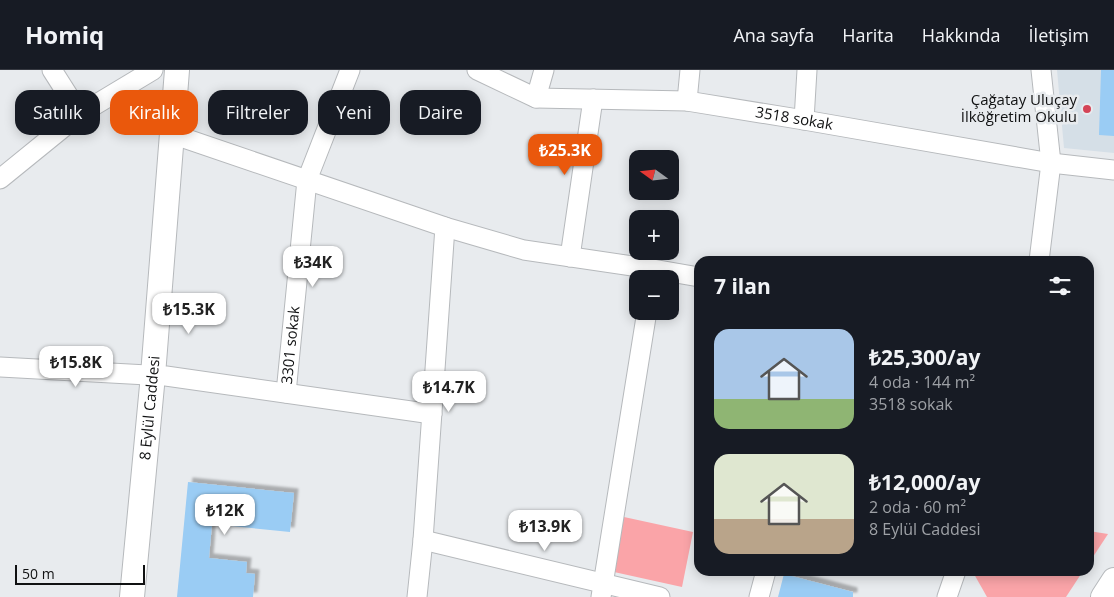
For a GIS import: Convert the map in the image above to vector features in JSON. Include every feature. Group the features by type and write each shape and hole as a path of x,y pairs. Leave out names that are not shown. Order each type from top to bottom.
{"main road":[{"name":"8 Eylül Caddesi","path":"132,597 160,376 179,136 177,70"},
{"path":"179,136 190,70"},
{"path":"148,597 160,376"},
{"path":"1103,597 1114,580"}],"street":[{"path":"52,70 65,90"},
{"path":"100,102 153,70"},
{"name":"3301 sokak","path":"286,393 307,180 350,70"},
{"name":"3518 sokak","path":"477,70 536,98 687,102 804,120 1051,163 1114,170"},
{"path":"536,98 544,70"},
{"path":"687,102 690,70"},
{"path":"804,120 807,70"},
{"path":"1040,256 1051,163 1041,70"},
{"path":"570,257 593,99"},
{"path":"0,178 54,135"},
{"path":"179,136 445,227 524,250 633,270"},
{"path":"417,597 423,540 445,227"},
{"path":"679,276 694,277"},
{"path":"603,590 646,320"},
{"path":"0,367 160,376 432,414"},
{"path":"423,540 603,590 660,597"},
{"path":"759,597 765,576"},
{"path":"947,597 954,576"}],"shaded area":[{"name":"Çağatay Uluçay İlköğretim Okulu","path":"1057,70 1114,70 1114,153 1064,148"},
{"path":"624,517 693,532 682,587 614,572"},
{"path":"1094,532 1108,534 1094,555"},
{"path":"975,576 1080,576 1066,597 987,597"}],"building":[{"path":"1101,70 1114,70 1114,136 1099,135"},
{"path":"188,482 294,493 290,532 212,524 209,558 247,562 246,573 255,574 253,597 177,597"},
{"path":"783,576 792,576 853,592 853,597 778,597"}],"place":[{"name":"Çağatay Uluçay İlköğretim Okulu","path":"1087,109"}]}
